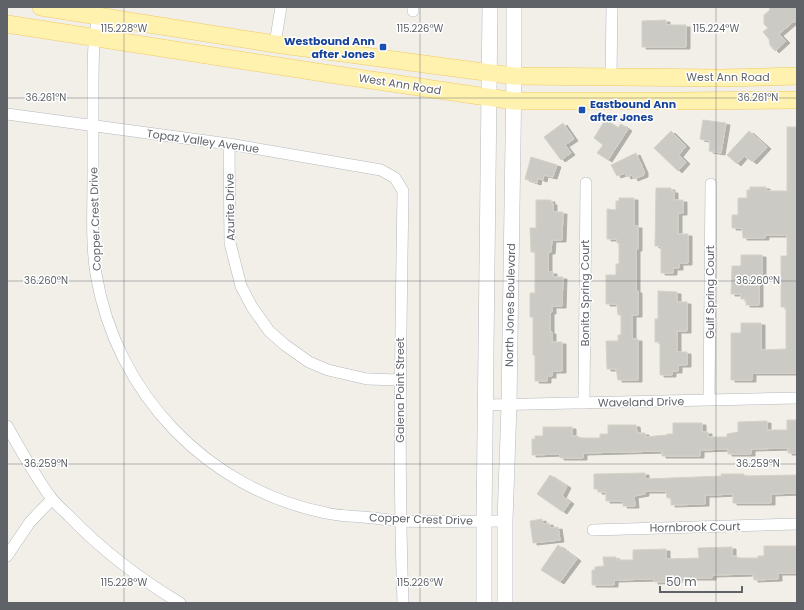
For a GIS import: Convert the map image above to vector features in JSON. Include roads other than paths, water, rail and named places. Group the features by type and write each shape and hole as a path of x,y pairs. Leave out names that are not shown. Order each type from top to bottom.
{"main road":[{"name":"West Ann Road","path":"41,7 275,44 514,76 722,78 797,76"},
{"name":"North Jones Boulevard","path":"484,603 490,7"},
{"name":"North Jones Boulevard","path":"505,603 505,521 509,405 514,101 514,7"},
{"name":"West Ann Road","path":"7,24 514,101 797,100"},
{"path":"209,55 248,49 260,51 267,50 275,44"}],"street":[{"path":"275,44 281,7"},
{"path":"611,77 612,7"},
{"name":"Copper Crest Drive","path":"98,16 94,37 93,126 94,249 96,274 109,324 134,378 154,408 174,431 200,454 242,483 279,500 327,514 400,521 505,521"},
{"name":"Topaz Valley Avenue","path":"7,114 229,144 381,170 395,178"},
{"name":"Azurite Drive","path":"229,144 230,242 241,286 252,308 269,331 285,345 309,362 328,370 367,379 400,380"},
{"name":"Galena Point Street","path":"395,178 403,191 400,380 400,521 403,603"},
{"name":"Bonita Spring Court","path":"584,403 586,184"},
{"name":"Gulf Spring Court","path":"709,400 711,184"},
{"name":"Waveland Drive","path":"486,405 797,398"},
{"path":"7,426 52,498 89,536 127,569 159,591 180,603"},
{"path":"7,556 30,522 52,498"},
{"name":"Hornbrook Court","path":"593,530 797,524"}],"place":[{"name":"Westbound Ann after Jones","path":"383,47"},
{"name":"Eastbound Ann after Jones","path":"582,110"}]}
